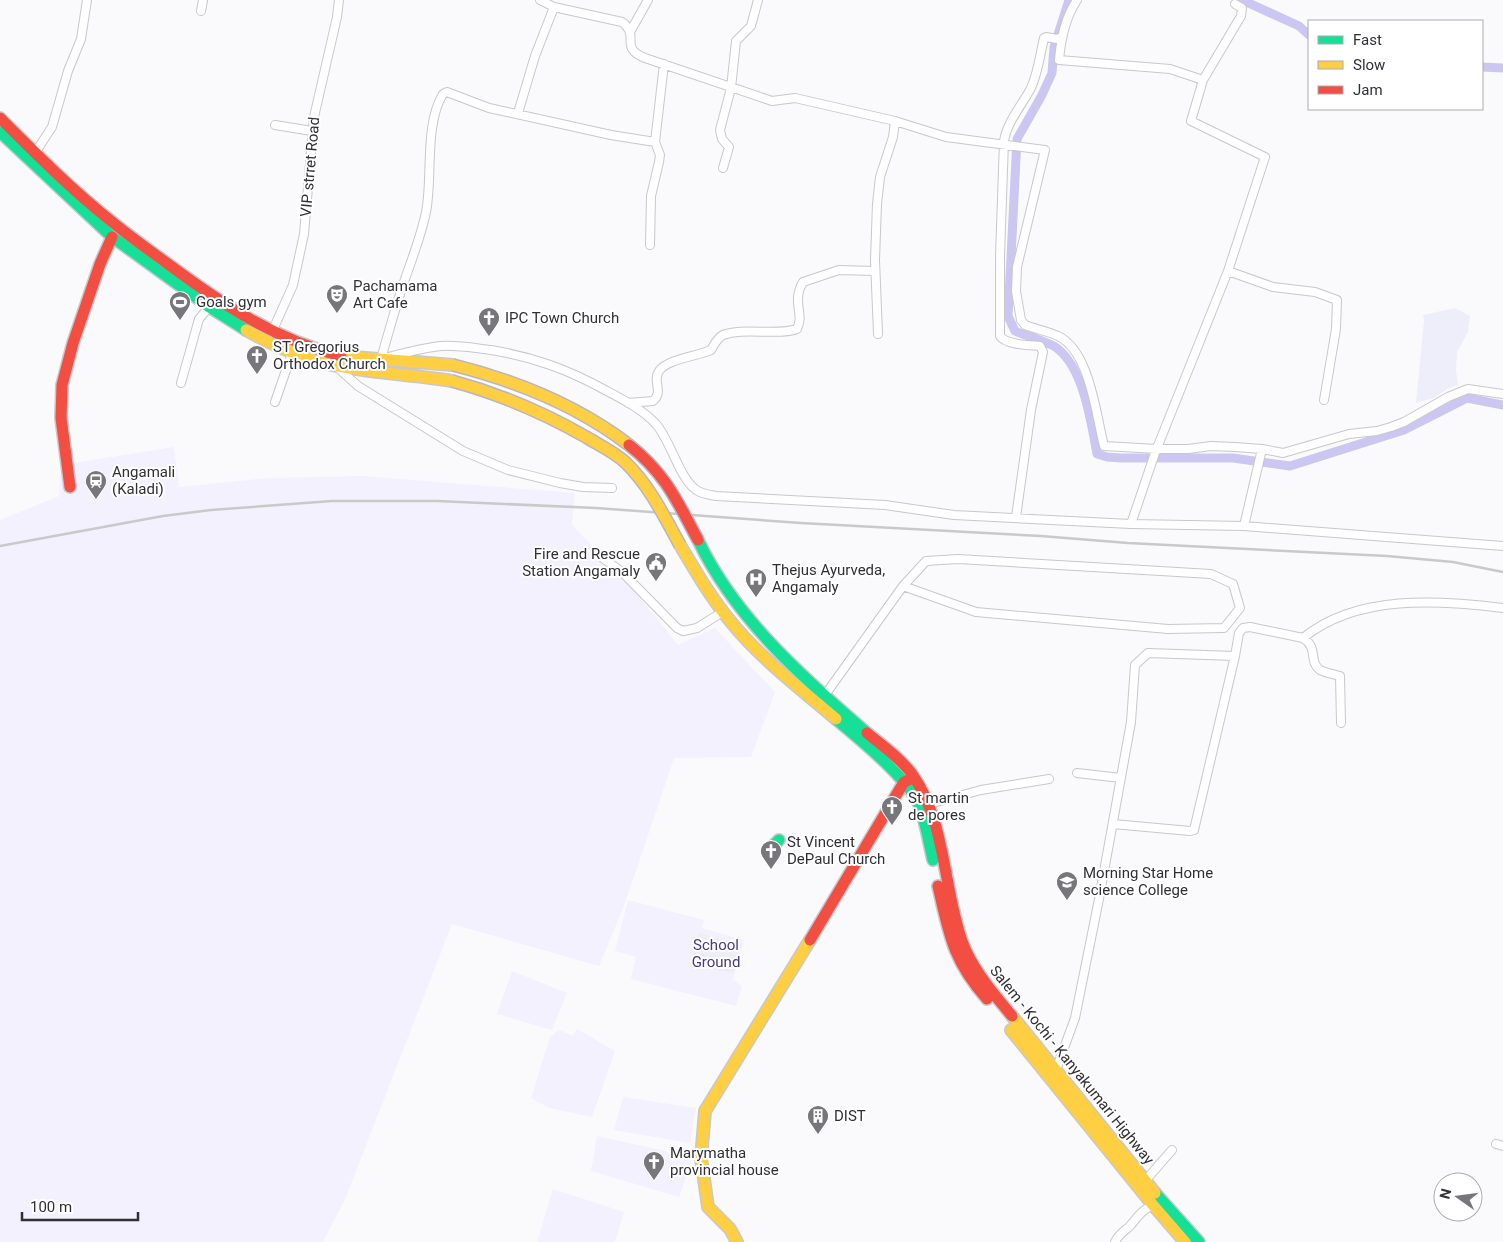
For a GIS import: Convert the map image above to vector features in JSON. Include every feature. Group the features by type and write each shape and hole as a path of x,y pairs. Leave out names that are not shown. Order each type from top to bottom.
{"main road":[{"name":"Salem - Kochi - Kanyakumari Highway","path":"0,118 35,153 110,221 258,338 292,353 335,366 452,381 497,394 544,414 624,461 656,500 706,589 732,622 778,670 909,780 920,806 952,946 964,970 1153,1205 1185,1242"},
{"name":"Salem - Kochi - Kanyakumari Highway","path":"0,132 112,237 212,303 310,348 340,356 453,365 494,375 525,386 559,400 611,431 658,470 683,507 721,583 743,611 777,651 892,754 909,780 929,804 962,942 972,962 986,984 1146,1181 1199,1242"},
{"path":"70,487 62,418 61,397 64,378 72,343 101,258 112,237"},
{"path":"706,589 721,583"},
{"path":"738,1242 730,1229 708,1207 701,1158 705,1112 909,780"},
{"path":"770,849 780,840"}],"street":[{"path":"35,153 52,127 68,71 81,39 87,0"},
{"path":"201,11 203,0"},
{"name":"VIP strret Road","path":"272,332 293,285 304,234 312,153 312,131 340,0"},
{"path":"540,0 554,7 622,22 630,32 632,52 772,101 795,98 895,121 946,137 1045,150 1017,267 1016,291 1021,320 1025,325 1058,336 1075,349 1095,400 1104,446 1156,451 1211,446 1262,449 1283,453 1349,434 1384,429 1404,422 1428,407 1468,388 1503,394"},
{"path":"630,32 648,0"},
{"path":"723,168 729,147 722,139 720,130 731,88 736,41 751,26 758,0"},
{"path":"1077,0 1056,38 1060,60 1170,69 1203,80"},
{"path":"1131,524 1156,451 1228,271 1265,157 1191,121 1203,80 1241,16 1242,8 1235,4"},
{"path":"518,114 554,7"},
{"path":"1016,517 1031,410 1043,352 1040,346 1009,342 1000,336 1000,256 1004,137 1036,76 1044,38 1056,38"},
{"path":"650,245 651,196 660,156 655,142 664,64"},
{"path":"655,142 611,135 481,106 447,92 441,99 431,142 429,190 423,227 391,323 382,359 407,352 443,346 471,347 513,354 554,365 586,379 628,403 655,423 664,435 686,479 698,492 716,496 885,505 954,515 1131,524 1244,526 1503,546"},
{"path":"878,334 875,271 877,204 880,177 893,137 895,121"},
{"path":"275,126 312,131"},
{"path":"628,403 656,398 659,392 658,372 663,367 670,362 711,350 716,341 723,336 760,331 792,331 797,329 800,323 797,296 803,282 810,278 839,270 875,271"},
{"path":"1228,271 1273,286 1315,292 1338,300 1336,329 1324,400"},
{"path":"180,383 199,319 212,303"},
{"path":"275,402 292,353"},
{"path":"335,366 358,386 463,452 508,470 560,483 583,487 612,488"},
{"path":"1244,526 1262,449"},
{"path":"600,556 622,572 684,632 697,628 724,611"},
{"path":"825,695 903,586 926,561 958,559 1211,574 1233,584 1240,608 1224,628 1168,629 976,612 903,586"},
{"path":"1303,638 1330,620 1347,612 1368,608 1418,602 1447,602 1503,608"},
{"path":"1113,824 1194,830 1239,633 1243,628 1250,627 1303,638 1312,646 1314,662 1318,668 1340,676 1341,723"},
{"path":"1056,1070 1075,1018 1131,722 1136,665 1148,653 1235,656"},
{"path":"1077,773 1121,778"},
{"path":"929,804 981,790 1049,779"},
{"path":"1146,1181 1172,1150"},
{"path":"1115,1242 1118,1236 1129,1227 1140,1212 1153,1205"}],"shaded area":[{"path":"174,447 179,487 269,478 362,476 575,493 572,525 623,577 678,645 715,628 775,692 751,757 674,758 624,906 599,966 452,924 346,1197 323,1242 0,1242 0,520 59,496 61,465"},
{"path":"628,900 704,920 702,928 744,940 733,980 742,986 736,1006 631,979 636,957 615,951"},
{"path":"512,971 567,993 552,1030 497,1014"},
{"path":"577,1029 615,1051 592,1117 549,1108 531,1098 550,1037 559,1030 573,1036"},
{"path":"623,1097 696,1108 690,1143 614,1130"},
{"path":"597,1136 693,1157 679,1197 591,1171"},
{"path":"553,1189 624,1212 615,1242 537,1242"}],"green space":[{"path":"1455,308 1470,316 1468,332 1457,352 1456,370 1458,385 1447,389 1434,398 1416,403 1423,315"},
{"name":"School Ground","path":"699,933 741,945 733,974 691,962"}],"waterway":[{"path":"1069,0 1054,47 1052,73 1017,139 1008,316 1015,331 1054,346 1067,358 1085,397 1097,454 1121,458 1233,458 1290,466 1404,430 1467,398 1503,405"},
{"path":"1242,0 1299,26 1308,34"},
{"path":"1483,67 1503,68"}],"railway":[{"path":"0,546 163,516 211,510 332,501 437,501 596,508 801,523 1041,536 1128,543 1387,556 1453,562 1503,572"}],"traffic: fast":[{"path":"0,132 111,236 208,306 246,330"},
{"path":"698,540 713,568 731,595 772,645 819,691 867,733"},
{"path":"836,719 883,760 906,784 920,807 933,860"},
{"path":"770,849 779,840"},
{"path":"1155,1193 1199,1242"}],"traffic: slow":[{"path":"246,330 284,349 323,363 355,369 452,381"},
{"path":"341,356 453,365"},
{"path":"453,365 477,371 546,396 589,418 629,445"},
{"path":"452,381 504,398 538,412 616,455 634,471 649,491 680,545"},
{"path":"680,545 710,594 743,636 781,673 836,719"},
{"path":"737,1242 730,1229 708,1207 701,1158 705,1111 810,940"},
{"path":"1012,1016 1155,1193"},
{"path":"1011,1030 1185,1242"}],"traffic: jam":[{"path":"0,118 96,209 188,279 250,319 271,330 317,349 341,356"},
{"path":"70,487 61,418 62,385 73,343 100,264 112,237"},
{"path":"629,445 642,456 670,489 698,540"},
{"path":"867,733 902,763 912,774 923,793 938,834 962,941 977,971 1012,1016"},
{"path":"810,940 904,782 911,779"},
{"path":"938,886 949,933 959,959 987,999"}],"place":[{"name":"Pachamama Art Cafe","path":"337,314"},
{"name":"Goals gym","path":"180,321"},
{"name":"IPC Town Church","path":"489,337"},
{"name":"ST Gregorius Orthodox Church","path":"257,375"},
{"name":"Angamali (Kaladi)","path":"96,500"},
{"name":"Fire and Rescue Station Angamaly","path":"656,582"},
{"name":"Thejus Ayurveda, Angamaly","path":"756,598"},
{"name":"St martin de pores","path":"892,826"},
{"name":"St Vincent DePaul Church","path":"771,870"},
{"name":"Morning Star Home science College","path":"1067,901"},
{"name":"DIST","path":"818,1135"},
{"name":"Marymatha provincial house","path":"654,1181"}]}
